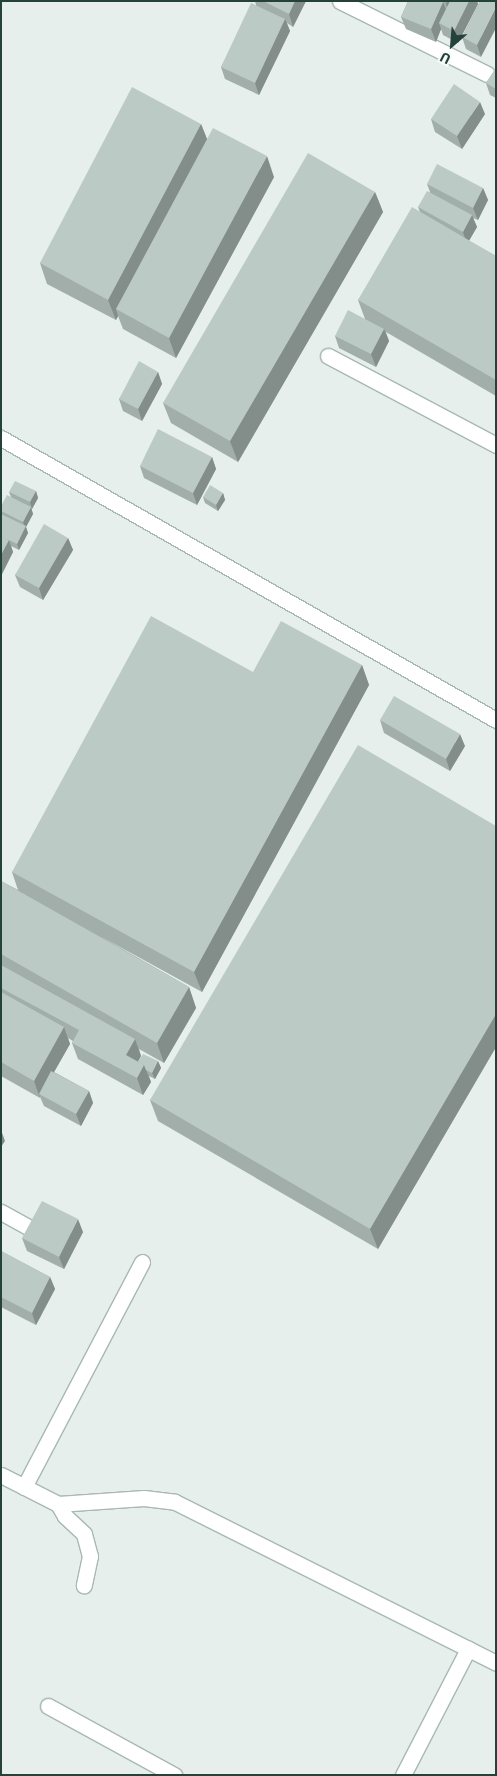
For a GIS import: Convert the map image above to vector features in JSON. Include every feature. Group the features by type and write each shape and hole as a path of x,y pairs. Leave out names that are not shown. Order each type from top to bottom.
{"street":[{"path":"340,1 487,74"},
{"path":"328,356 496,446"},
{"path":"2,442 496,720"},
{"path":"3,1219 30,1228"},
{"path":"24,1487 142,1262"},
{"path":"1,1476 58,1504 144,1498 176,1502 496,1663"},
{"path":"58,1504 65,1516 84,1534 90,1556 84,1586"},
{"path":"403,1775 468,1649"},
{"path":"48,1706 174,1775"}],"building":[{"path":"263,1 295,1 289,14"},
{"path":"408,1 443,2 431,29 401,17"},
{"path":"450,1 469,1 454,31 439,23"},
{"path":"480,1 496,1 496,7 477,45 462,37"},
{"path":"251,3 285,19 255,83 221,67"},
{"path":"496,68 496,89 486,83"},
{"path":"454,84 480,102 457,136 431,119"},
{"path":"132,87 201,124 108,300 40,263"},
{"path":"213,128 267,156 169,338 116,309"},
{"path":"308,153 375,192 230,441 163,403"},
{"path":"437,164 483,188 473,208 427,184"},
{"path":"427,191 472,215 463,232 418,207"},
{"path":"412,207 496,256 496,380 358,300"},
{"path":"348,310 384,329 371,354 335,336"},
{"path":"139,361 158,372 138,409 119,399"},
{"path":"158,429 212,457 193,493 140,466"},
{"path":"15,481 36,491 30,502 9,492"},
{"path":"210,485 223,493 216,505 203,497"},
{"path":"7,495 31,507 23,522 1,511 1,506"},
{"path":"1,514 26,526 17,544 1,536"},
{"path":"44,524 68,538 39,588 15,575"},
{"path":"1,536 9,540 1,555"},
{"path":"151,616 253,672 281,621 362,665 194,972 12,872"},
{"path":"394,696 460,734 446,759 380,720"},
{"path":"358,745 496,826 496,1014 370,1229 150,1100"},
{"path":"1,881 189,987 157,1043 1,954"},
{"path":"1,965 135,1039 126,1055 144,1065 137,1078 72,1043 79,1030 1,988"},
{"path":"1,992 64,1027 34,1081 1,1062"},
{"path":"143,1054 158,1061 152,1073 138,1062"},
{"path":"51,1071 89,1091 76,1114 39,1094"},
{"path":"42,1201 78,1219 59,1257 22,1238"},
{"path":"1,1251 50,1277 32,1313 1,1297"}]}
